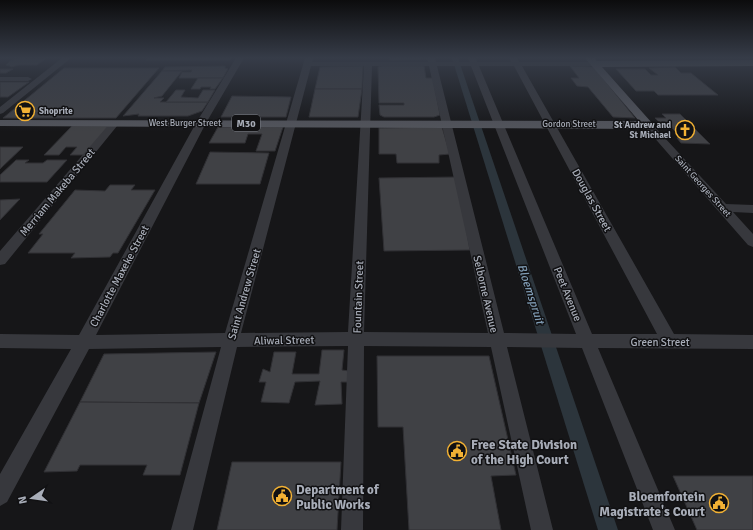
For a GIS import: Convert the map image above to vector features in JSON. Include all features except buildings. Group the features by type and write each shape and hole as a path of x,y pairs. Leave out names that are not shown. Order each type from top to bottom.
{"main road":[{"name":"Saint Georges Street","path":"611,83 648,125"},
{"name":"West Burger Street","path":"0,122 114,124 495,124"},
{"name":"Gordon Street","path":"495,124 648,125"}],"street":[{"path":"0,111 36,83"},
{"name":"Charlotte Maxeke Street","path":"0,495 84,342 200,123 225,83"},
{"name":"Saint Andrew Street","path":"182,530 231,340 302,83"},
{"name":"Fountain Street","path":"352,530 356,339 367,83"},
{"name":"Selborne Avenue","path":"440,83 505,339 542,530"},
{"name":"Peet Avenue","path":"480,83 495,124 587,341 664,530"},
{"name":"Douglas Street","path":"527,83 670,342"},
{"name":"Merriam Makeba Street","path":"0,260 114,124"},
{"name":"Saint Georges Street","path":"648,125 753,242"},
{"path":"723,208 753,209"},
{"name":"Aliwal Street","path":"0,341 84,342 356,339 505,339 567,341"},
{"name":"Green Street","path":"567,341 753,342"}],"waterway":[{"name":"Bloemspruit","path":"463,83 608,530"}],"place":[{"name":"Shoprite","path":"25,111"},
{"name":"St Andrew and St Michael","path":"685,130"},
{"name":"Free State Division of the High Court","path":"457,451"},
{"name":"Department of Public Works","path":"282,496"},
{"name":"Bloemfontein Magistrate's Court","path":"719,503"}]}
